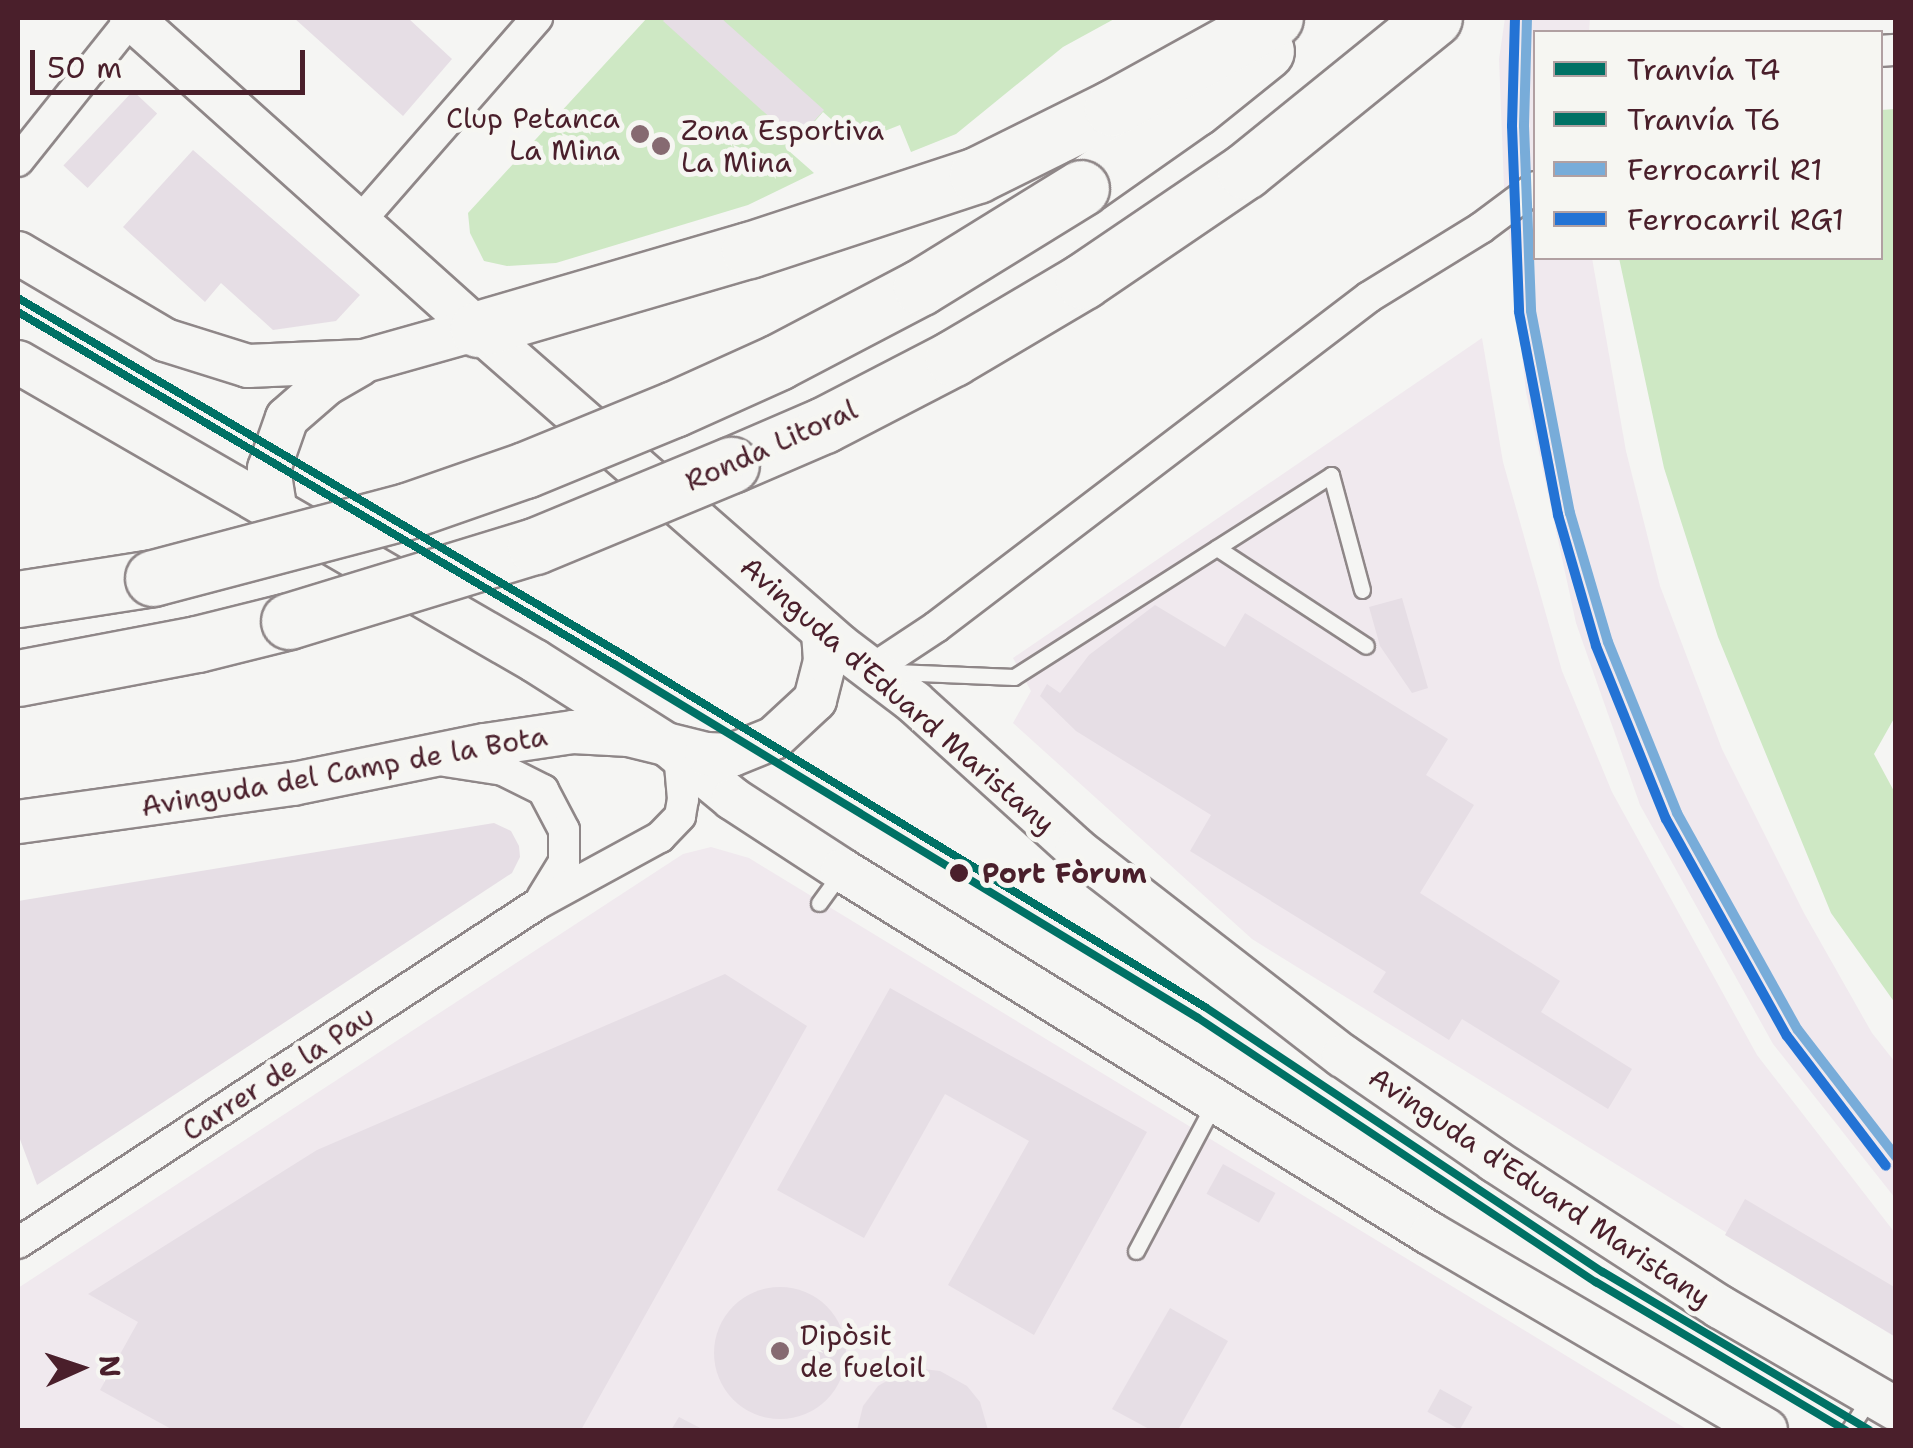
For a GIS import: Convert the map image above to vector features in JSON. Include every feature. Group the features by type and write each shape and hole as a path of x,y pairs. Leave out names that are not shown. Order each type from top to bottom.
{"highway":[{"path":"478,329 749,250 977,175 1112,108 1274,18"},
{"path":"18,599 153,578 407,511 508,476 778,362 921,287 1043,214 1195,108 1308,18"},
{"name":"Ronda Litoral","path":"18,678 197,644 289,621 536,546 731,465 937,367 1083,282 1245,171 1428,23"}],"main road":[{"name":"Avinguda d'Eduard Maristany","path":"132,18 478,329 823,631 914,702 1077,850 1343,1056 1624,1246 1884,1402"},
{"path":"18,253 148,331 214,358 279,368 364,361 478,329"},
{"path":"276,514 269,469 287,418 326,384 364,361"},
{"path":"18,362 536,662 668,746 830,887 1217,1098 1432,1234 1756,1428"},
{"name":"Avinguda del Camp de la Bota","path":"18,822 159,805 573,732 629,734 668,746 732,755 774,738 814,700 826,662 823,631"}],"street":[{"path":"18,161 132,18"},
{"path":"359,222 537,18"},
{"path":"871,670 936,627 1355,308 1481,228 1533,188"},
{"name":"Carrer de la Pau","path":"18,1244 539,903 660,837 680,816 684,779 680,762 668,746"},
{"name":"Carrer de la Pau","path":"432,759 503,770 543,790 564,830 564,862 539,903"}],"lane":[{"path":"871,670 1014,678 1331,475 1362,590"},
{"path":"1217,548 1366,646"},
{"path":"1136,1251 1217,1098"},
{"path":"1848,1430 1884,1402"}],"shaded area":[{"path":"1505,18 1590,18 1589,30 1533,30 1533,260 1592,260 1626,451 1660,586 1722,749 1804,913 1872,1033 1895,1062 1895,1198 1773,1044 1640,805 1576,623 1526,392 1504,187 1499,59"},
{"path":"1482,338 1503,462 1562,671 1612,792 1757,1055 1895,1233 1895,1337 1252,939 1013,723 1031,691 1013,658"},
{"path":"711,847 749,858 1688,1430 18,1430 18,1288 683,854"}],"green space":[{"name":"Zona Esportiva La Mina","path":"647,18 1116,18 1063,47 956,134 911,152 900,125 857,142 823,112 789,151 814,173 748,205 556,263 507,266 484,261 470,233 468,213"},
{"path":"1895,109 1896,715 1874,754 1895,793 1895,1003 1831,913 1718,637 1664,468 1619,260 1883,260 1883,110"}],"building":[{"path":"294,18 408,18 452,59 403,116"},
{"path":"721,18 824,110 796,141 663,21"},
{"path":"133,91 157,114 88,188 63,166"},
{"path":"193,150 360,295 336,321 273,330 221,283 205,302 123,227"},
{"path":"1402,598 1428,688 1412,693 1380,646 1369,607"},
{"path":"1155,605 1225,647 1245,613 1448,739 1426,775 1474,805 1420,893 1560,981 1541,1012 1632,1069 1608,1109 1462,1019 1449,1040 1373,992 1386,972 1190,851 1211,815 1076,731 1040,696 1047,684 1060,693 1089,655"},
{"path":"494,823 511,831 519,846 520,857 512,873 37,1185 18,1134 18,901"},
{"path":"725,974 807,1026 581,1430 173,1430 100,1390 138,1322 88,1294 317,1150"},
{"path":"890,988 1147,1132 1034,1335 948,1285 1029,1141 945,1094 864,1238 777,1190"},
{"path":"1223,1164 1275,1193 1259,1223 1207,1194"},
{"path":"1745,1199 1896,1288 1896,1337 1725,1235"},
{"name":"Dipòsit de fueloil","path":"780,1287 805,1292 827,1306 841,1328 846,1353 841,1378 827,1400 805,1414 780,1419 755,1414 733,1400 719,1378 714,1353 719,1328 733,1306 755,1292"},
{"path":"1170,1308 1228,1341 1178,1430 1151,1430 1112,1409"},
{"name":"Dipòsit de fueloil","path":"904,1371 940,1371 967,1386 980,1402 988,1430 857,1430 863,1406 878,1386"},
{"path":"1440,1389 1472,1407 1460,1430 1427,1412"},
{"path":"679,1417 704,1430 671,1430"}],"tram line":[{"name":"T4","path":"18,298 620,653 1205,1007 1603,1272 1869,1430"},
{"name":"T6","path":"18,312 614,664 1198,1018 1596,1282 1845,1430"}],"rail line":[{"name":"RG1","path":"1515,18 1512,126 1519,312 1558,515 1596,646 1666,819 1787,1036 1886,1166"},
{"name":"R1","path":"1527,18 1524,126 1531,311 1570,513 1608,642 1677,813 1798,1030 1896,1157"}],"place":[{"name":"Clup Petanca La Mina","path":"640,134"},
{"name":"Zona Esportiva La Mina","path":"661,146"},
{"name":"Port Fòrum","path":"959,873"},
{"name":"Dipòsit de fueloil","path":"780,1351"}]}
